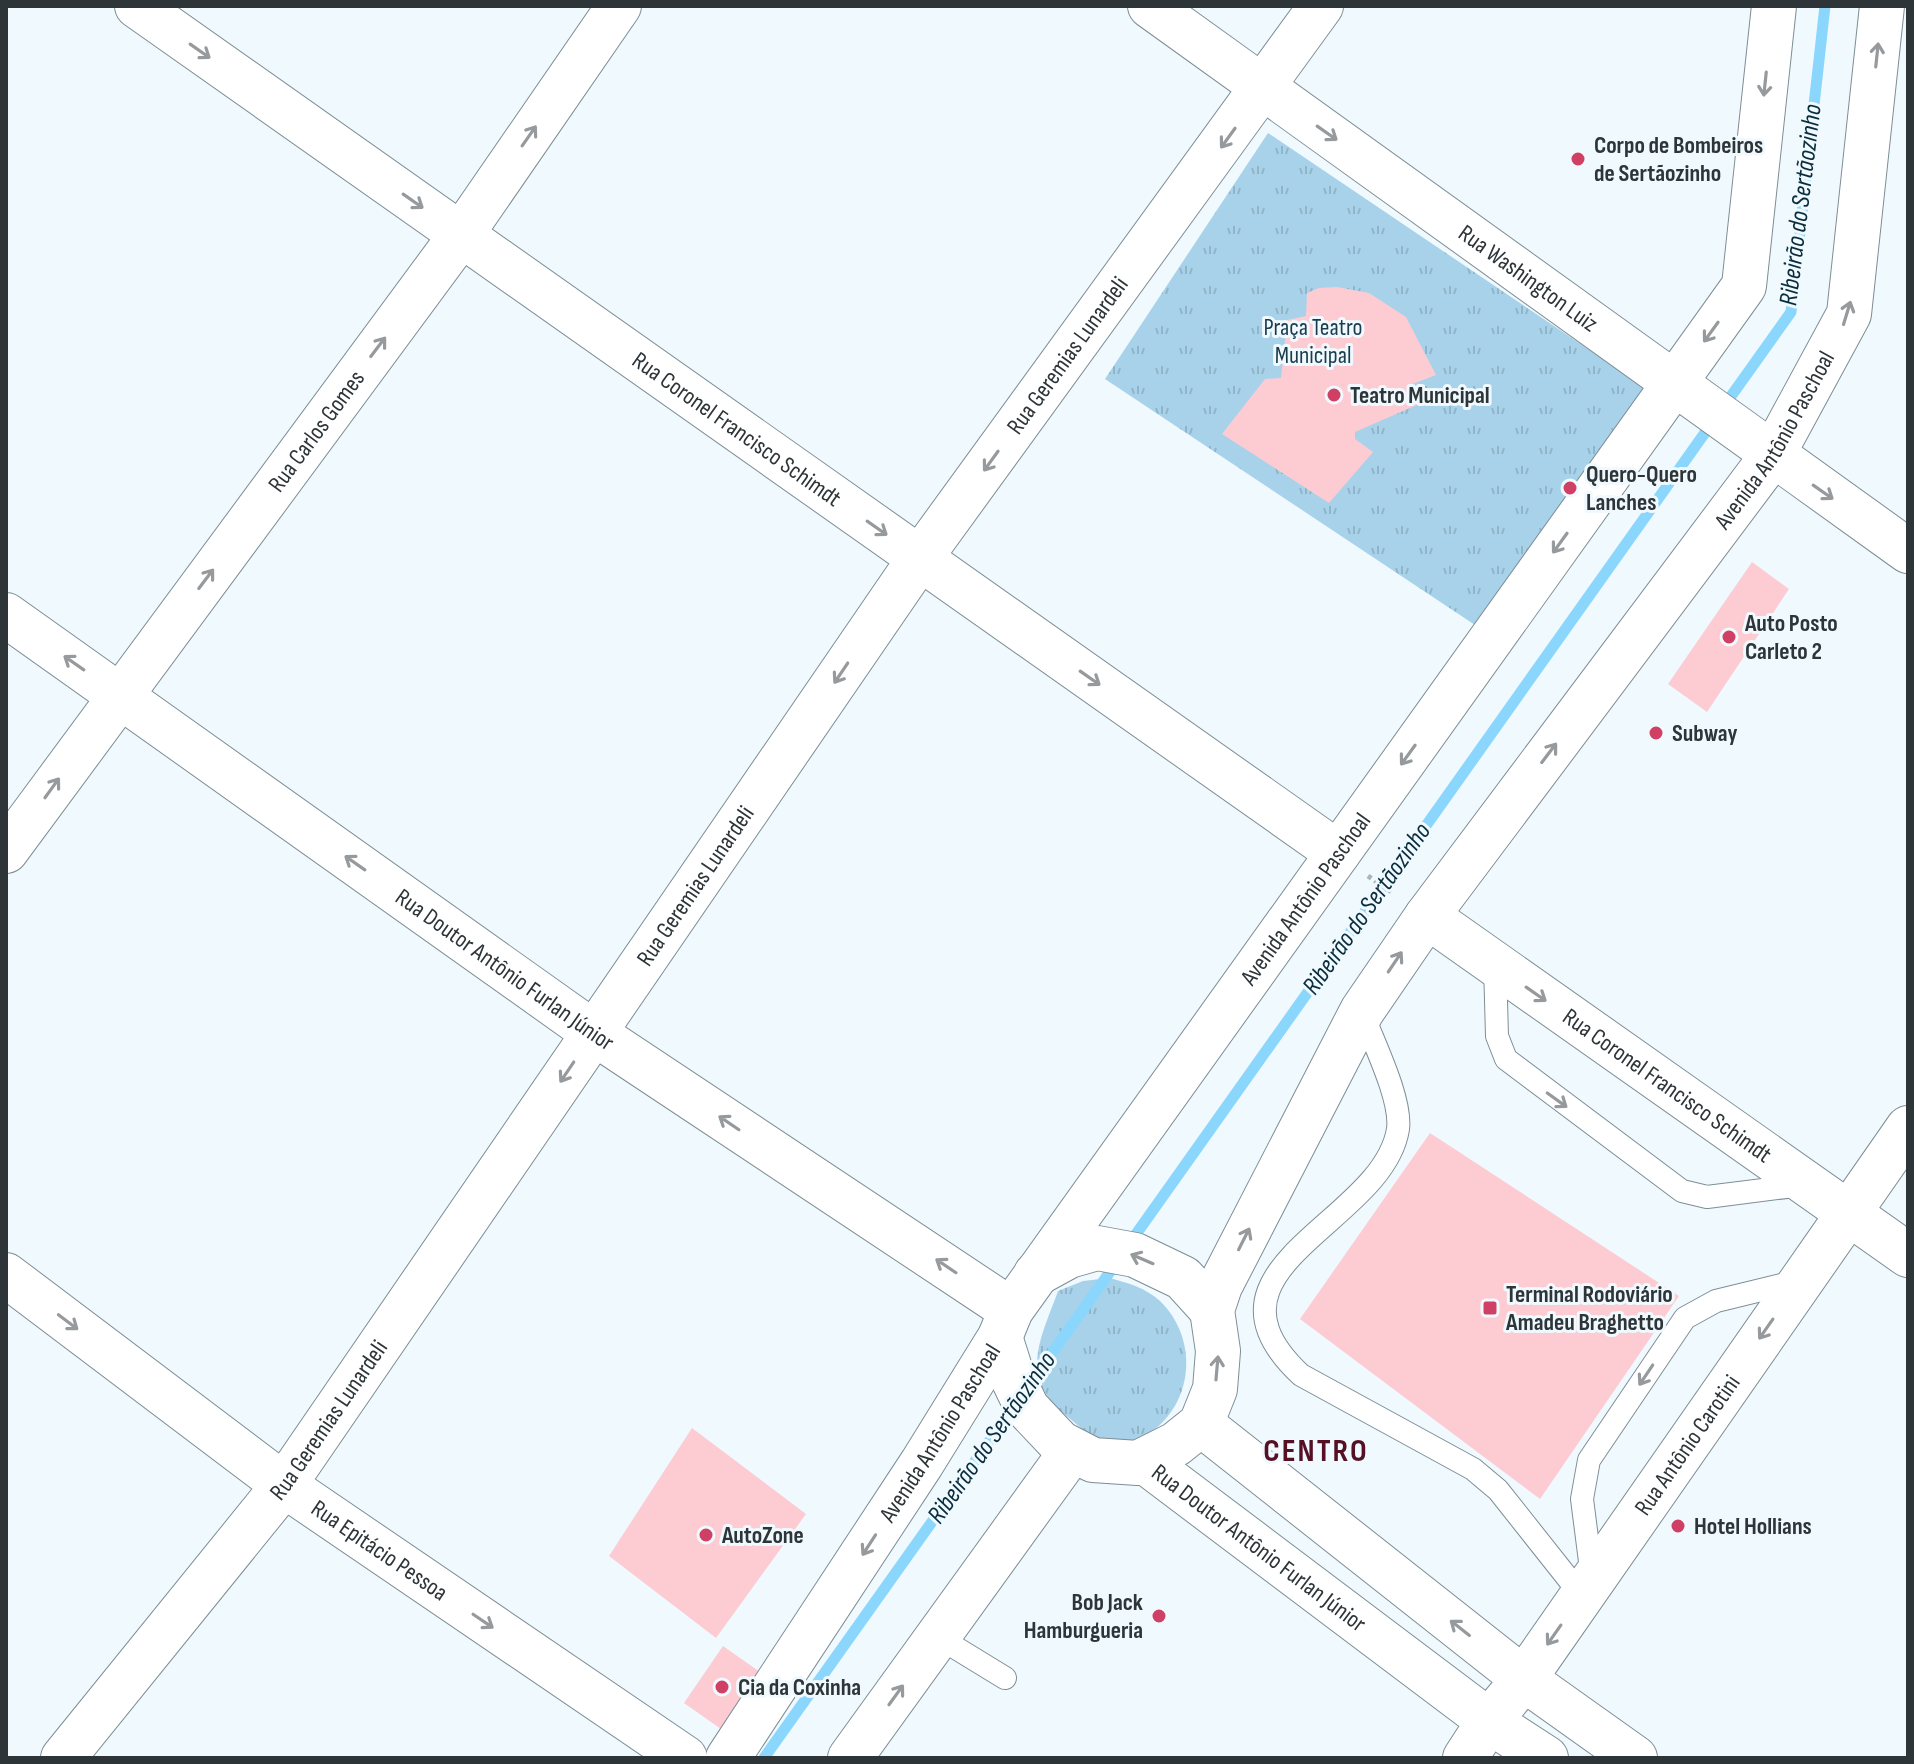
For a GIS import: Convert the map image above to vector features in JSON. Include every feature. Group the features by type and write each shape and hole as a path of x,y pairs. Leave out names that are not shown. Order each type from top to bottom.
{"street":[{"name":"Rua Coronel Francisco Schimdt","path":"137,6 1351,863"},
{"name":"Rua Carlos Gomes","path":"6,851 461,235 619,6"},
{"name":"Rua Washington Luiz","path":"1150,6 1908,551"},
{"name":"Rua Geremias Lunardeli","path":"63,1758 284,1485 920,558 1265,88 1321,6"},
{"name":"Avenida Antônio Paschoal","path":"728,1758 922,1463 1036,1275 1706,404 1744,286 1774,6"},
{"name":"Avenida Antônio Paschoal","path":"1212,1310 1220,1286 1414,908 1772,456 1849,314 1882,6"},
{"name":"Rua Doutor Antônio Furlan Júnior","path":"6,615 1006,1323"},
{"name":"Rua Coronel Francisco Schimdt","path":"1414,908 1908,1255"},
{"name":"Rua Antônio Carotini","path":"1465,1758 1489,1721 1524,1679 1908,1128"},
{"path":"1036,1275 1069,1256 1097,1248 1135,1255 1183,1278 1212,1310 1218,1351 1215,1389 1201,1424 1176,1444 1144,1461"},
{"name":"Rua Epitácio Pessoa","path":"6,1275 284,1485 685,1758"},
{"path":"850,1758 938,1637 1065,1447 1027,1408 1014,1381 1006,1323"},
{"path":"1201,1424 1524,1679 1635,1758"},
{"name":"Rua Doutor Antônio Furlan Júnior","path":"1065,1447 1115,1464 1144,1461 1489,1721 1546,1758"}],"lane":[{"path":"1495,964 1497,1036 1506,1059 1682,1191 1707,1197 1807,1184"},
{"path":"1362,1011 1393,1095 1398,1128 1388,1158 1364,1188 1281,1265 1267,1293 1266,1328 1277,1353 1301,1375 1473,1469 1498,1490 1587,1588"},
{"path":"1587,1588 1582,1499 1589,1460 1685,1318 1716,1301 1799,1281"},
{"path":"938,1637 1005,1678"}],"path":[{"path":"1351,863 1414,908"}],"green space":[{"name":"Praça Teatro Municipal","path":"1268,133 1649,390 1475,625 1105,379"},
{"path":"1110,1278 1155,1296 1172,1316 1185,1349 1184,1385 1168,1417 1146,1436 1131,1443 1108,1443 1084,1430 1052,1402 1038,1372 1040,1341 1058,1291 1083,1281"}],"building":[{"name":"Teatro Municipal","path":"1337,287 1369,293 1406,317 1436,375 1410,385 1419,404 1355,432 1355,439 1373,452 1329,503 1222,434 1265,379 1281,378 1287,320 1306,316 1307,293 1319,288"},
{"name":"Auto Posto Carleto 2","path":"1752,562 1789,589 1707,712 1668,684"},
{"name":"Terminal Rodoviário Amadeu Braghetto","path":"1430,1133 1679,1296 1540,1499 1300,1319"},
{"name":"AutoZone","path":"692,1428 806,1514 716,1638 609,1556"},
{"name":"Cia da Coxinha","path":"723,1646 760,1672 721,1729 684,1703"}],"waterway":[{"name":"Ribeirão do Sertãozinho","path":"1724,406 1791,312 1825,6"},
{"name":"Ribeirão do Sertãozinho","path":"1129,1244 1714,420"},
{"name":"Ribeirão do Sertãozinho","path":"1027,1388 1117,1262"},
{"name":"Ribeirão do Sertãozinho","path":"764,1758 1015,1405"}],"place":[{"name":"Corpo de Bombeiros de Sertãozinho","path":"1578,159"},
{"name":"Teatro Municipal","path":"1334,395"},
{"name":"Quero-Quero Lanches","path":"1570,488"},
{"name":"Auto Posto Carleto 2","path":"1729,637"},
{"name":"Subway","path":"1656,733"},
{"name":"Terminal Rodoviário Amadeu Braghetto","path":"1490,1308"},
{"name":"Hotel Hollians","path":"1678,1526"},
{"name":"AutoZone","path":"706,1535"},
{"name":"Bob Jack Hamburgueria","path":"1159,1616"},
{"name":"Cia da Coxinha","path":"722,1687"}],"district":[{"name":"CENTRO","path":"1316,1451"}]}
